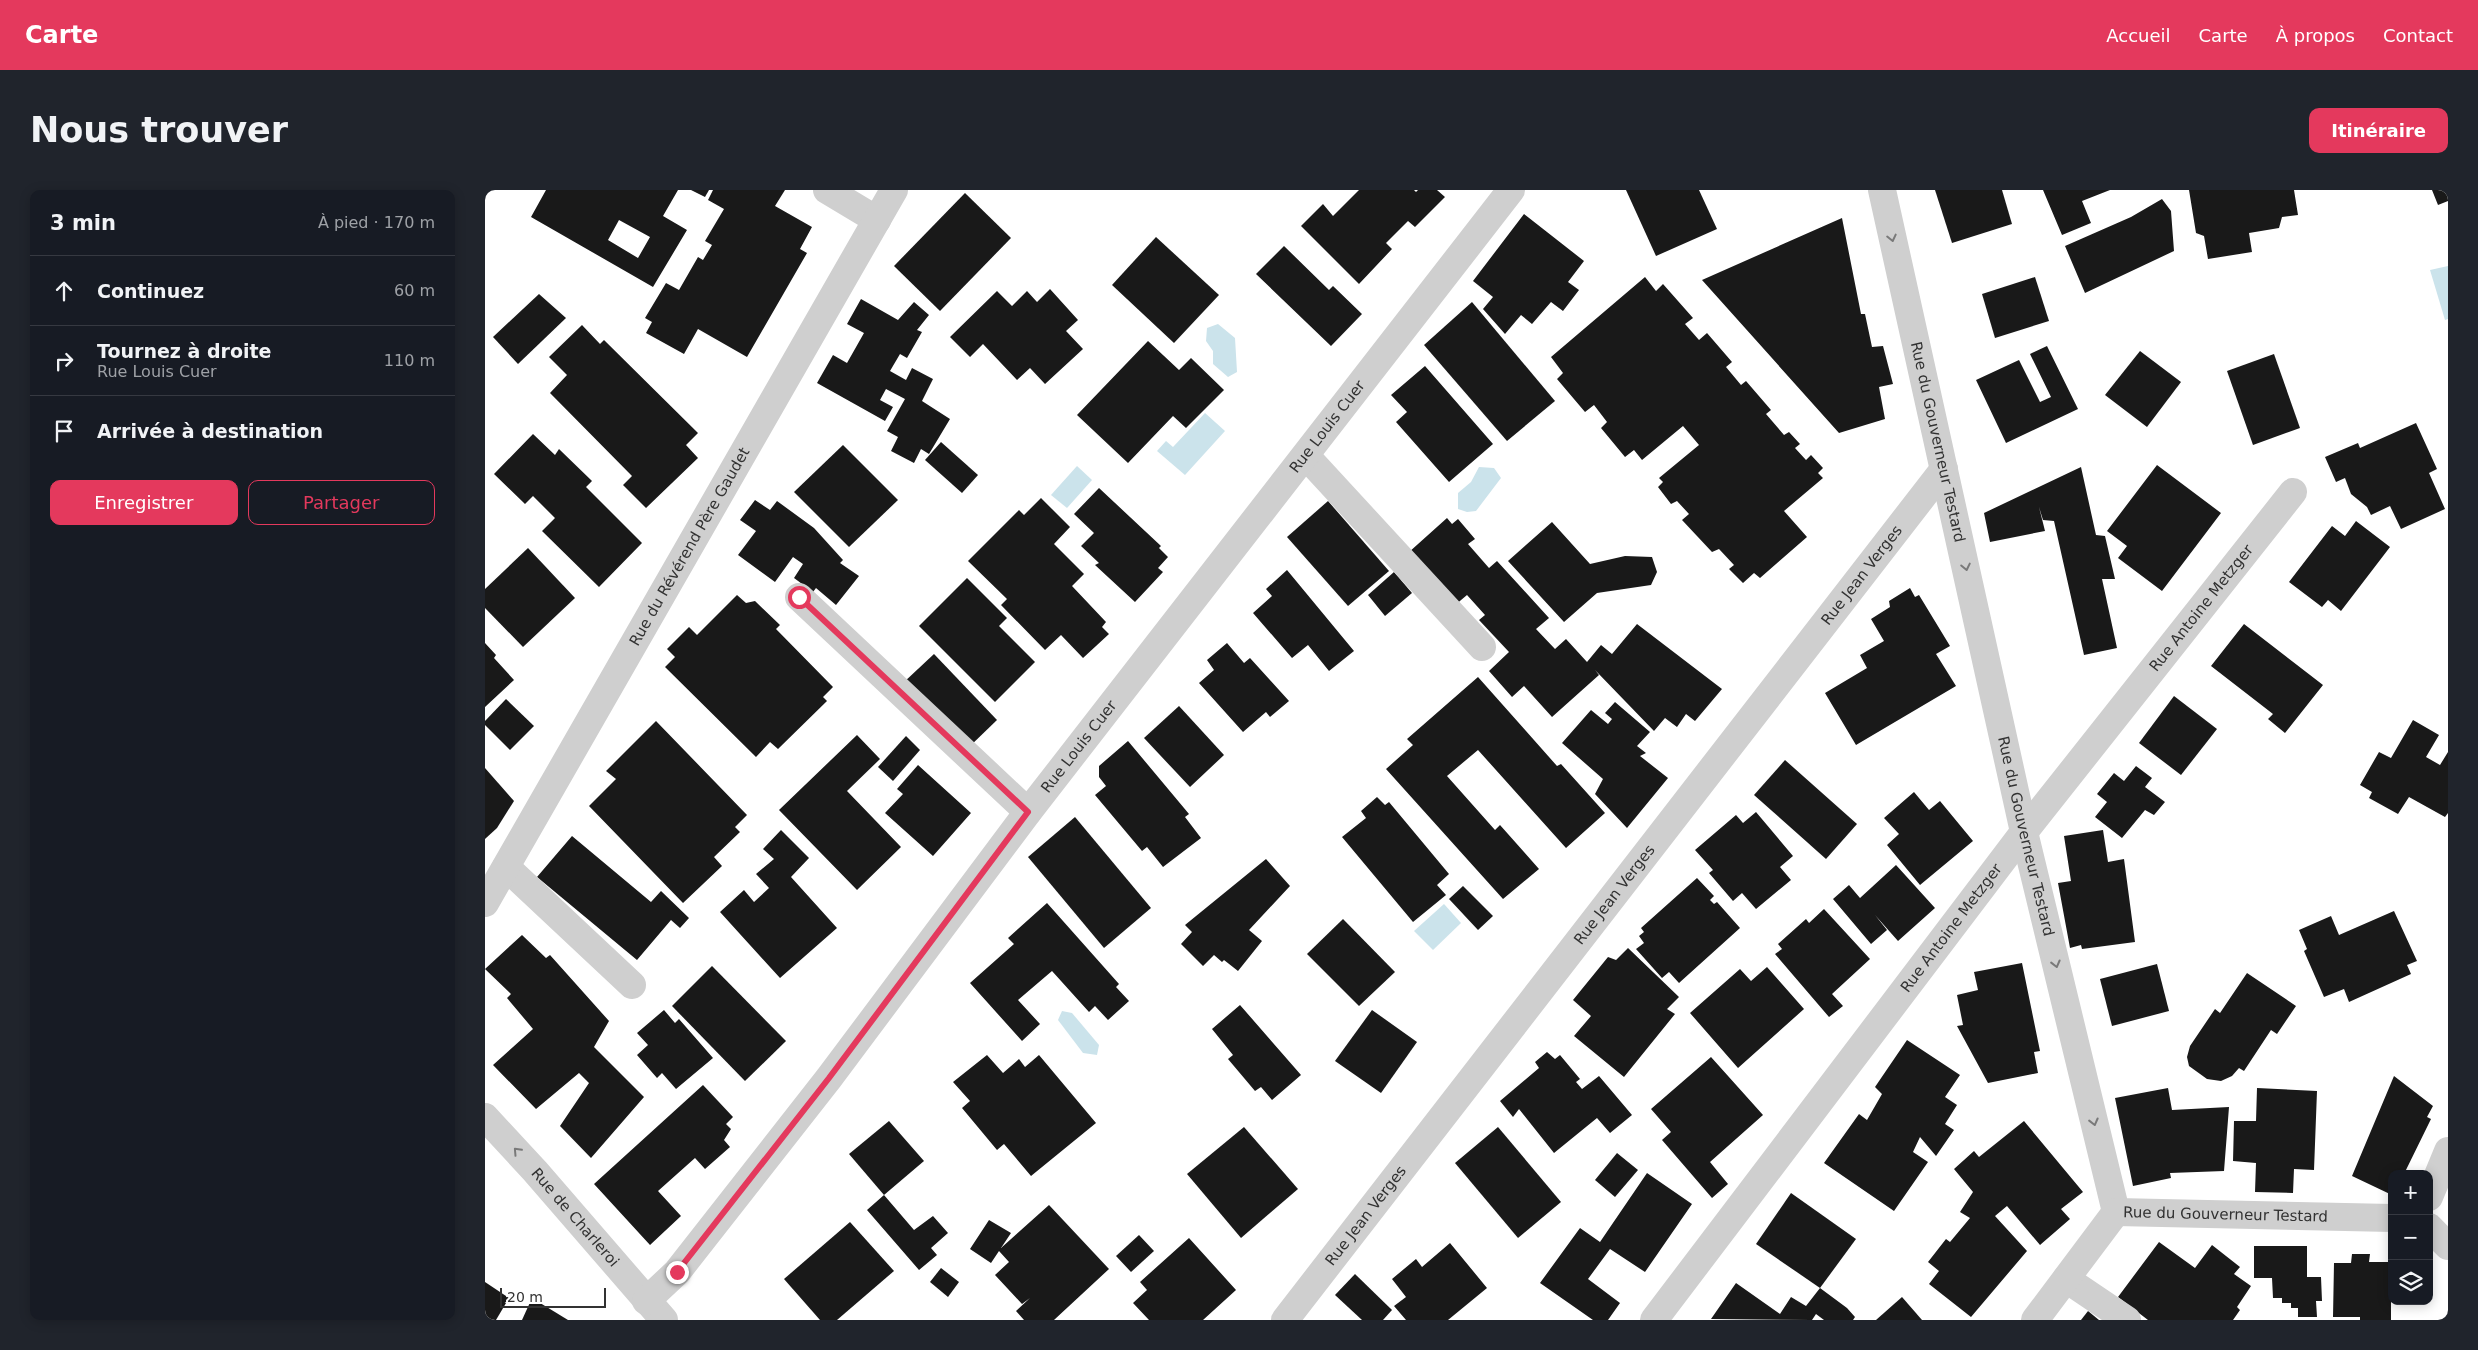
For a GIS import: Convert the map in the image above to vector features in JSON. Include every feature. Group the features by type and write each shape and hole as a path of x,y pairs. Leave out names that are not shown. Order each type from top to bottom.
{"street":[{"path":"827,190 877,220"},
{"name":"Rue du Révérend Père Gaudet","path":"485,902 701,522 894,190"},
{"name":"Rue Louis Cuer","path":"655,1310 677,1272 829,1078 1028,812 1511,190"},
{"name":"Rue du Gouverneur Testard","path":"1882,190 2024,832 2116,1212 2388,1218"},
{"path":"1306,456 1481,647"},
{"name":"Rue Jean Verges","path":"1285,1320 1944,470"},
{"name":"Rue Antoine Metzger","path":"1654,1320 2024,832 2293,492"},
{"path":"799,597 1028,812"},
{"path":"506,867 632,986"},
{"name":"Rue de Charleroi","path":"485,1118 535,1172 655,1310"},
{"path":"2433,1187 2448,1151"},
{"path":"2035,1320 2116,1212"},
{"path":"2433,1231 2448,1246"},
{"path":"2066,1279 2127,1320"}],"water":[{"path":"2448,266 2448,319 2445,320 2430,270"},
{"path":"1218,324 1235,338 1237,372 1228,377 1213,364 1213,351 1206,341 1207,328"},
{"path":"1205,413 1225,431 1185,475 1157,451 1166,441 1173,447"},
{"path":"1077,466 1092,480 1067,508 1051,495"},
{"path":"1479,467 1494,468 1501,478 1476,511 1467,512 1458,509 1458,493 1471,482"},
{"path":"1444,904 1461,923 1433,950 1414,931"},
{"path":"1062,1011 1072,1013 1099,1045 1097,1055 1083,1053 1058,1020"}],"building":[{"path":"546,190 678,190 663,216 687,230 653,287 531,217","holes":["619,220 650,237 638,258 608,240"]},
{"path":"691,190 709,190 705,197"},
{"path":"713,190 785,190 775,206 812,227 800,249 807,253 747,357 698,329 684,354 646,333 652,322 645,318 666,283 679,290 698,257 703,260 712,245 705,241 724,209 708,200"},
{"path":"1359,190 1414,190 1416,192 1418,190 1437,190 1445,197 1415,227 1408,221 1386,243 1392,249 1359,284 1301,226 1323,204 1333,216"},
{"path":"1626,190 1699,190 1717,229 1656,256"},
{"path":"1935,190 2002,190 2012,224 1952,243"},
{"path":"2043,190 2110,190 2082,201 2091,223 2062,235"},
{"path":"2189,190 2294,190 2298,215 2282,217 2279,228 2249,233 2252,252 2208,259 2204,236 2196,233"},
{"path":"2432,190 2448,190 2448,201 2438,205"},
{"path":"965,193 1011,238 940,311 894,266"},
{"path":"2162,199 2171,211 2174,251 2085,293 2065,246 2131,217"},
{"path":"1524,214 1584,261 1568,282 1579,290 1563,311 1551,302 1532,324 1521,315 1505,334 1483,309 1493,297 1473,281"},
{"path":"1842,218 1861,314 1865,314 1872,347 1883,346 1893,384 1879,387 1885,419 1839,433 1702,280"},
{"path":"1156,237 1219,295 1174,343 1112,285"},
{"path":"1284,246 1329,290 1333,286 1362,314 1331,346 1256,274"},
{"path":"1645,277 1656,291 1663,284 1693,318 1685,324 1699,340 1707,333 1732,362 1726,367 1741,385 1746,381 1771,410 1766,414 1784,435 1789,432 1800,444 1795,448 1806,460 1811,455 1823,468 1818,473 1823,478 1784,511 1807,537 1760,578 1754,573 1743,583 1729,569 1734,565 1719,549 1712,552 1682,520 1689,514 1677,501 1671,504 1658,487 1663,482 1659,478 1699,445 1683,426 1642,460 1634,450 1625,457 1601,428 1607,422 1594,405 1585,412 1557,379 1563,373 1551,357"},
{"path":"2035,277 2049,321 1995,338 1982,294"},
{"path":"1050,289 1078,320 1066,331 1083,349 1045,384 1030,368 1017,380 983,344 970,357 950,337 997,291 1012,306 1027,291 1037,302"},
{"path":"539,294 566,318 518,364 493,337"},
{"path":"861,299 898,320 914,302 929,315 917,330 922,332 907,358 900,354 890,371 906,380 912,368 933,379 922,401 950,419 929,454 921,449 914,463 891,451 898,437 887,431 905,399 886,389 880,400 893,407 885,421 817,383 833,355 847,363 864,333 847,324"},
{"path":"1472,302 1555,401 1507,441 1424,345"},
{"path":"582,325 600,344 604,340 698,433 686,445 698,458 646,508 623,485 632,476 550,393 567,375 549,357"},
{"path":"1148,341 1179,370 1191,358 1224,390 1186,428 1173,416 1128,463 1077,415"},
{"path":"2047,346 2078,409 2006,443 1976,380 2019,360 2040,402 2051,397 2030,354"},
{"path":"2140,351 2181,382 2147,427 2105,395"},
{"path":"2274,354 2300,428 2253,445 2227,371"},
{"path":"1425,366 1493,444 1449,482 1396,422 1407,412 1391,395"},
{"path":"2416,423 2437,469 2429,473 2445,509 2401,529 2390,506 2371,515 2367,507 2351,494 2345,478 2336,482 2325,457 2358,443 2360,448"},
{"path":"533,434 555,455 559,449 592,481 586,487 642,543 599,587 542,531 555,518 533,496 525,504 494,474"},
{"path":"941,442 978,475 962,493 925,460"},
{"path":"843,445 898,500 849,547 794,492"},
{"path":"2157,465 2221,513 2162,591 2118,558 2127,546 2107,531"},
{"path":"2081,467 2096,535 2105,536 2115,579 2102,579 2117,648 2084,655 2054,521 2043,520 2039,507 2045,531 1990,542 1984,513"},
{"path":"1099,488 1161,546 1159,548 1168,557 1158,568 1163,572 1135,602 1095,565 1099,563 1081,546 1094,533 1074,514"},
{"path":"1041,498 1070,527 1054,544 1084,574 1072,586 1106,622 1102,627 1109,634 1083,658 1061,635 1045,650 1001,605 1007,599 968,561 1019,510 1024,515"},
{"path":"755,500 770,510 777,501 814,528 843,560 840,563 859,576 836,605 816,588 813,592 794,578 803,564 793,557 775,582 738,555 756,531 740,520"},
{"path":"1328,501 1389,571 1348,606 1287,537"},
{"path":"1447,518 1452,524 1458,519 1475,539 1468,544 1489,568 1497,561 1549,618 1536,629 1555,649 1566,639 1587,662 1601,645 1612,654 1637,624 1722,689 1695,721 1686,714 1677,727 1665,718 1654,731 1595,670 1599,675 1552,717 1524,686 1512,697 1489,671 1509,652 1479,620 1485,615 1467,595 1454,606 1408,553"},
{"path":"2356,521 2390,547 2341,611 2328,600 2322,607 2289,582 2332,526 2345,536"},
{"path":"1552,522 1590,564 1625,556 1652,557 1657,572 1651,585 1597,593 1564,622 1508,561"},
{"path":"528,548 575,598 523,647 485,608 485,589"},
{"path":"1287,570 1354,651 1329,671 1308,645 1292,658 1253,613 1272,596 1266,589"},
{"path":"1394,572 1412,593 1385,616 1368,595"},
{"path":"967,578 1007,618 999,626 1035,662 995,702 919,626"},
{"path":"1910,588 1915,597 1919,595 1950,646 1936,654 1956,686 1856,745 1825,693 1867,668 1860,655 1884,641 1871,619 1890,607 1889,601"},
{"path":"737,595 746,603 755,601 780,625 776,629 833,687 823,697 827,701 778,749 770,742 756,757 665,667 675,657 667,649 689,627 697,635"},
{"path":"2244,624 2323,685 2285,733 2268,719 2273,714 2211,666"},
{"path":"485,643 496,655 494,658 514,680 485,707"},
{"path":"1227,643 1244,663 1250,658 1289,701 1270,717 1266,712 1243,732 1199,683 1214,670 1207,660"},
{"path":"934,654 997,720 967,749 903,683"},
{"path":"1478,677 1557,766 1561,764 1605,813 1566,848 1478,750 1447,776 1495,830 1500,825 1539,869 1503,899 1386,769 1413,745 1407,739"},
{"path":"2174,696 2217,729 2181,775 2139,743"},
{"path":"506,699 534,726 510,750 485,725 485,721"},
{"path":"1615,702 1650,732 1637,746 1646,753 1640,756 1668,778 1627,828 1595,794 1603,779 1562,743 1591,710 1608,724 1612,719 1605,713"},
{"path":"1179,706 1224,755 1190,787 1144,738"},
{"path":"2413,720 2439,735 2426,757 2440,765 2448,752 2448,813 2445,817 2409,797 2398,814 2369,798 2372,792 2360,785 2379,752 2391,758"},
{"path":"656,721 747,815 735,827 740,832 714,857 722,866 683,903 589,806 616,779 606,771"},
{"path":"857,735 880,759 847,791 901,847 857,890 779,810"},
{"path":"906,736 920,750 893,781 878,767"},
{"path":"1128,741 1189,814 1185,817 1201,838 1163,867 1147,847 1142,851 1095,795 1106,786 1099,777 1099,766"},
{"path":"1785,760 1857,824 1826,859 1754,795"},
{"path":"918,765 971,813 933,856 885,813 903,794 897,789"},
{"path":"2136,766 2152,778 2145,787 2165,802 2154,815 2145,810 2122,838 2095,817 2107,802 2097,794 2114,773 2124,781"},
{"path":"485,768 514,801 497,828 485,839"},
{"path":"1914,792 1929,810 1940,801 1973,841 1920,885 1887,845 1899,834 1884,818"},
{"path":"1377,797 1385,805 1389,802 1449,874 1437,885 1446,895 1413,922 1342,837 1366,818 1361,811"},
{"path":"1756,812 1793,856 1780,867 1791,880 1756,909 1742,893 1733,901 1709,873 1713,870 1695,850 1736,815 1743,823"},
{"path":"1075,817 1151,908 1104,948 1028,857"},
{"path":"781,830 809,858 791,877 837,928 780,978 720,912 744,890 754,902 769,888 756,874 774,859 763,849"},
{"path":"2103,830 2108,862 2124,859 2135,942 2082,949 2081,945 2070,948 2058,883 2071,881 2064,836"},
{"path":"572,836 651,902 661,891 689,918 680,928 671,920 637,960 537,877"},
{"path":"1266,859 1290,886 1249,930 1262,941 1238,971 1214,955 1203,966 1181,944 1192,932 1185,925"},
{"path":"1896,865 1935,908 1898,941 1875,915 1887,930 1871,944 1833,899 1849,885 1860,898"},
{"path":"1697,878 1714,896 1710,900 1714,904 1717,902 1740,928 1679,983 1669,972 1662,978 1636,949 1644,943 1639,936 1644,932 1641,928"},
{"path":"1463,886 1493,916 1478,930 1449,899"},
{"path":"1047,903 1119,984 1116,987 1129,1001 1108,1020 1095,1006 1089,1012 1052,971 1018,1000 1040,1024 1022,1041 970,983 1014,944 1008,938"},
{"path":"1824,909 1870,959 1832,994 1843,1006 1829,1017 1775,954 1782,949 1778,944 1806,919 1809,923"},
{"path":"2394,911 2417,961 2407,965 2411,974 2349,1002 2344,989 2324,997 2304,951 2307,949 2299,930 2331,916 2339,935"},
{"path":"1343,919 1395,972 1359,1006 1307,954"},
{"path":"522,935 546,958 550,955 609,1021 594,1047 644,1097 591,1158 560,1126 589,1083 579,1073 536,1109 493,1065 533,1029 507,998 511,994 485,969"},
{"path":"1628,948 1679,997 1667,1009 1675,1014 1624,1077 1574,1036 1591,1016 1573,1000 1608,957 1616,960"},
{"path":"2022,963 2040,1051 2034,1052 2038,1073 1988,1083 1957,1026 1963,1025 1957,995 1978,990 1974,972"},
{"path":"2157,964 2169,1011 2112,1026 2100,979"},
{"path":"712,966 786,1041 745,1081 672,1006"},
{"path":"1767,967 1804,1009 1738,1068 1690,1013 1740,969 1751,981"},
{"path":"2247,973 2296,1006 2277,1034 2271,1030 2244,1071 2239,1068 2232,1076 2221,1081 2207,1079 2189,1066 2187,1057 2190,1046 2215,1009 2220,1013"},
{"path":"1240,1005 1301,1075 1272,1100 1261,1087 1255,1091 1228,1059 1233,1055 1212,1029"},
{"path":"664,1010 675,1023 679,1019 713,1058 676,1089 662,1073 657,1078 637,1055 648,1045 637,1033"},
{"path":"1372,1010 1417,1042 1381,1093 1335,1061"},
{"path":"1907,1040 1960,1075 1945,1097 1957,1105 1945,1124 1954,1130 1936,1156 1920,1137 1913,1152 1928,1162 1894,1211 1824,1163 1859,1114 1867,1120 1882,1094 1875,1087"},
{"path":"1547,1052 1555,1059 1560,1055 1580,1079 1576,1082 1582,1089 1599,1076 1632,1115 1610,1133 1597,1118 1554,1153 1519,1109 1513,1117 1500,1101 1539,1068 1535,1062"},
{"path":"987,1055 1003,1073 1019,1059 1025,1067 1039,1055 1096,1123 1031,1176 1004,1144 997,1150 962,1108 970,1101 953,1082"},
{"path":"1711,1057 1763,1115 1710,1162 1728,1184 1712,1198 1662,1140 1671,1132 1651,1109"},
{"path":"2394,1076 2433,1106 2427,1117 2431,1119 2406,1170 2388,1170 2388,1193 2352,1176"},
{"path":"703,1085 733,1117 726,1124 731,1129 724,1140 730,1147 705,1169 695,1158 658,1191 681,1216 650,1245 594,1184"},
{"path":"2168,1088 2172,1110 2229,1107 2224,1171 2170,1173 2171,1178 2133,1186 2115,1098"},
{"path":"2257,1088 2317,1091 2314,1170 2294,1169 2293,1193 2255,1192 2256,1163 2233,1161 2234,1121 2256,1121"},
{"path":"889,1121 924,1161 884,1195 849,1154"},
{"path":"2024,1121 2083,1192 2061,1209 2070,1219 2040,1245 2007,1206 1995,1216 2027,1251 1971,1317 1929,1284 1939,1271 1928,1262 1946,1239 1950,1242 1970,1218 1960,1212 1973,1192 1954,1169 1974,1151 1979,1157"},
{"path":"1244,1127 1298,1189 1241,1238 1187,1174"},
{"path":"1498,1127 1561,1202 1518,1238 1455,1163"},
{"path":"1617,1153 1638,1170 1615,1197 1595,1180"},
{"path":"1647,1173 1692,1204 1645,1272 1610,1249 1588,1279 1620,1303 1608,1320 1593,1320 1540,1283 1580,1228 1600,1242"},
{"path":"1791,1193 1856,1239 1820,1288 1756,1244"},
{"path":"884,1195 914,1230 933,1216 948,1233 931,1248 937,1255 919,1270 867,1210"},
{"path":"1049,1205 1109,1269 1054,1320 1024,1320 1016,1311 1030,1298 1022,1304 995,1275 1009,1262 999,1251 991,1263 970,1249 989,1220 1011,1233 1001,1248"},
{"path":"850,1222 894,1271 837,1320 820,1320 784,1279"},
{"path":"1139,1235 1154,1251 1131,1272 1116,1256"},
{"path":"1189,1238 1236,1290 1203,1320 1149,1320 1133,1303 1147,1290 1140,1282"},
{"path":"2159,1242 2195,1268 2212,1245 2240,1267 2234,1274 2251,1286 2237,1307 2240,1310 2233,1320 2148,1320 2118,1297"},
{"path":"1450,1243 1487,1288 1448,1320 1406,1320 1394,1306 1406,1297 1392,1279 1416,1259 1422,1267"},
{"path":"2254,1246 2307,1246 2307,1277 2321,1277 2322,1301 2316,1301 2317,1317 2298,1317 2298,1308 2291,1308 2291,1303 2282,1303 2282,1298 2273,1298 2272,1278 2254,1278"},
{"path":"2352,1254 2370,1254 2369,1262 2388,1262 2388,1305 2391,1305 2391,1320 2360,1320 2360,1317 2333,1317 2334,1263 2351,1263"},
{"path":"941,1268 959,1282 948,1297 930,1282"},
{"path":"1355,1274 1392,1310 1383,1320 1362,1320 1335,1295"},
{"path":"485,1282 509,1298 496,1320 485,1320"},
{"path":"1736,1283 1780,1314 1791,1297 1806,1306 1820,1288 1847,1308 1855,1317 1853,1320 1824,1320 1816,1314 1812,1320 1711,1319"},
{"path":"1902,1297 1922,1320 1876,1320"},
{"path":"532,1298 568,1320 522,1320"},
{"path":"2088,1311 2099,1320 2081,1320"}],"route":[{"path":"677,1272 829,1078 1028,812 799,597"}]}
